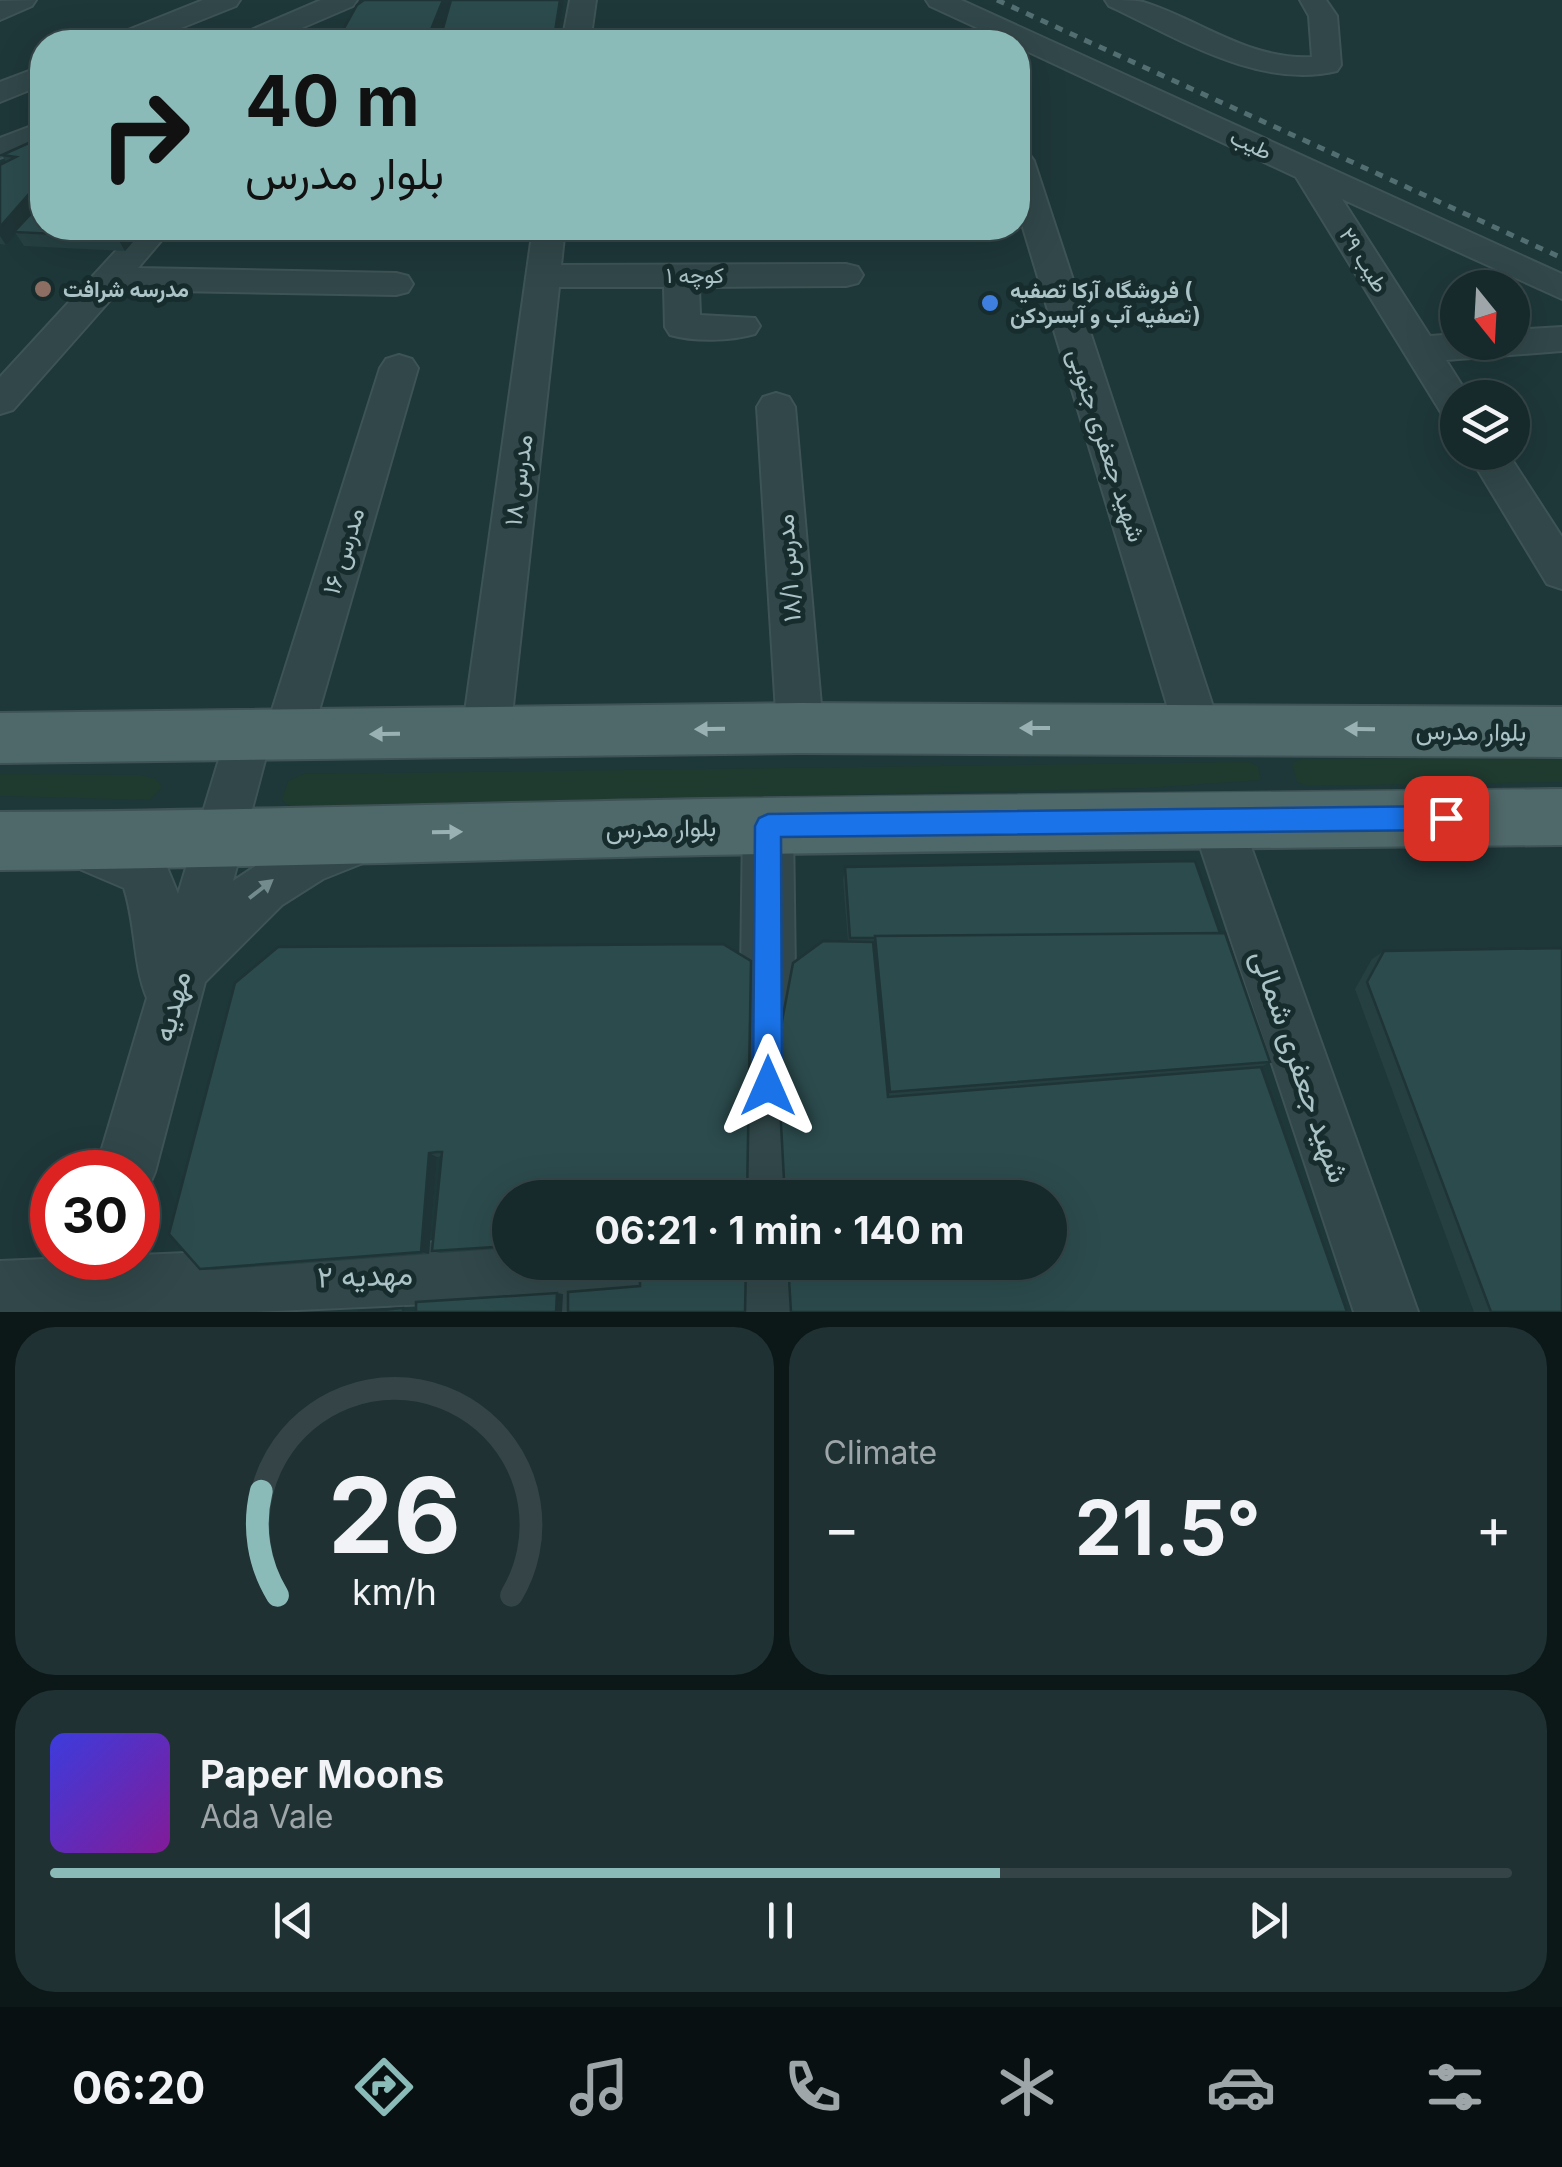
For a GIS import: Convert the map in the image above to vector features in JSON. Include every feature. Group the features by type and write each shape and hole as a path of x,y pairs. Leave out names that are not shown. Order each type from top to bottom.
{"main road":[{"name":"بلوار مدرس","path":"0,738 800,728 1562,732"},
{"name":"بلوار مدرس","path":"0,841 1216,819 1562,817"}],"street":[{"path":"0,12 23,0"},
{"path":"153,30 227,0"},
{"path":"578,30 583,0"},
{"name":"طیب","path":"939,0 975,28"},
{"path":"1118,0 1250,57 1300,69 1327,65 1323,16 1313,0"},
{"path":"275,30 333,5"},
{"path":"315,30 333,5"},
{"name":"طیب","path":"1030,52 1308,171 1562,288"},
{"path":"0,93 30,80"},
{"path":"0,149 30,136"},
{"name":"طیب ۲۹","path":"1308,171 1440,381"},
{"name":"شهید جعفری جنوبی","path":"1030,200 1197,728"},
{"path":"0,402 144,240"},
{"name":"مدرس ۱۸","path":"486,732 548,240"},
{"path":"681,275 683,327 742,326"},
{"name":"کوچه ۱","path":"544,276 846,275"},
{"path":"109,279 396,284"},
{"path":"1420,349 1562,339"},
{"name":"مدرس ۱۶","path":"218,840 268,735 399,368"},
{"name":"مدرس ۱۸/۱","path":"776,408 800,728"},
{"path":"1497,470 1562,572"},
{"name":"شهید جعفری شمالی","path":"1216,819 1386,1312"},
{"path":"768,826 768,1180"},
{"path":"167,1018 187,967 226,918 273,879 325,852 384,833"},
{"name":"مهدیه","path":"131,1150 218,840"},
{"path":"70,841 144,872 167,949 167,1018"},
{"name":"مهدیه ۲","path":"0,1292 432,1267 568,1290 594,1280"},
{"path":"768,1280 768,1312"}],"green space":[{"path":"1562,758 1562,782 1308,786 1297,782 1292,763 1302,759"},
{"path":"1249,762 1258,766 1261,780 1147,788 291,807 282,800 288,781 304,774"},
{"path":"0,774 140,775 156,779 162,787 150,800 0,796"}],"building":[{"path":"364,0 443,0 431,30 343,30"},
{"path":"451,0 560,0 555,30 443,30"},
{"path":"30,142 30,193 0,227 0,165 16,157 2,155"},
{"path":"30,215 30,233 14,232"},
{"path":"1195,861 1220,933 850,938 845,867"},
{"path":"1225,933 1270,1062 890,1092 875,936"},
{"path":"823,941 873,942 888,1097 1261,1067 1347,1312 791,1312 789,1280 1067,1280 1067,1180 784,1180 778,1068 793,963"},
{"path":"723,944 751,961 747,1180 492,1180 492,1247 432,1251 442,1152 429,1153 421,1252 200,1269 169,1234 235,983 278,947"},
{"path":"1562,948 1562,1312 1491,1312 1367,982 1384,951"},
{"path":"640,1280 746,1280 745,1312 568,1312 568,1292 640,1286"},
{"path":"557,1293 556,1312 416,1312 416,1302"},
{"path":"403,1308 403,1312 358,1312"}],"railway":[{"path":"997,0 1562,258"}],"place":[{"name":"مدرسه شرافت","path":"43,289"},
{"name":"فروشگاه آرکا تصفیه ( تصفیه آب و آبسردکن)","path":"990,303"}],"route":[{"path":"768,1086 768,826 1446,818"}]}
